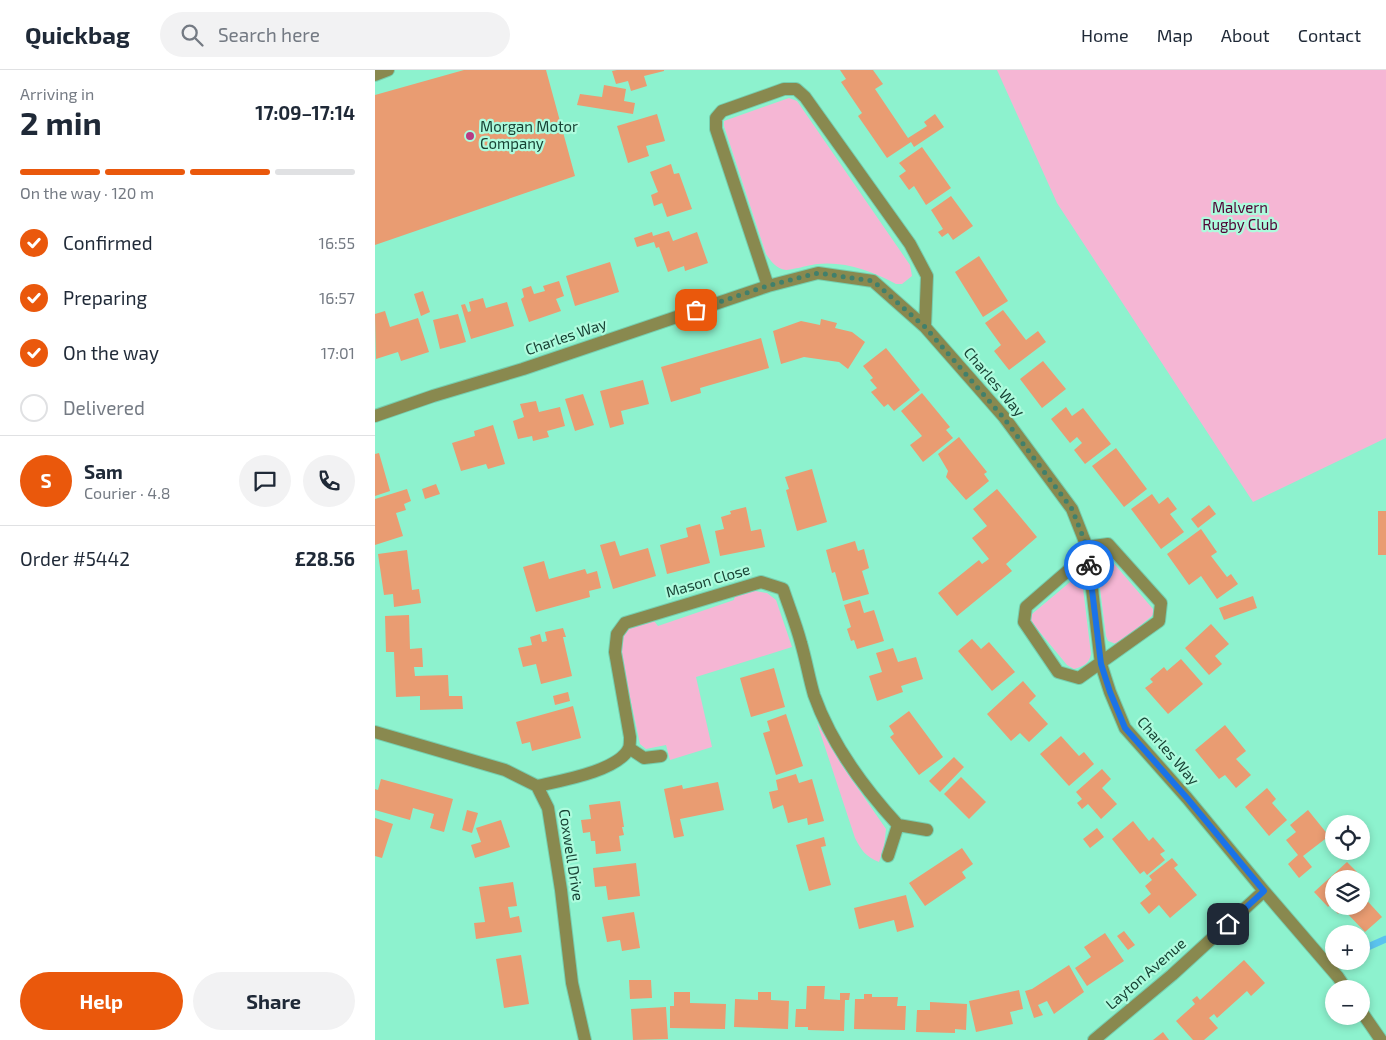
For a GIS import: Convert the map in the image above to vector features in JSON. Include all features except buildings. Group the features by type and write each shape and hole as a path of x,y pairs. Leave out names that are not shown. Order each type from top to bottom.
{"street":[{"path":"375,75 388,70"},
{"path":"767,286 716,129 716,118 722,111 784,89 796,89 805,97 910,244 927,276 925,327"},
{"name":"Charles Way","path":"375,416 433,396 523,369 767,286 818,273 873,281 925,327 1003,417 1072,509 1087,547 1101,664 1125,728 1187,798 1340,980"},
{"path":"1108,544 1161,603 1159,620 1101,664 1079,678 1059,672 1024,622 1026,608 1071,568 1087,547 1108,544"},
{"name":"Mason Close","path":"629,748 631,737 615,652 617,634 625,623 761,582 783,589 801,641 814,695 849,762 875,799 898,826"},
{"path":"375,732 505,770 537,786 587,775 620,759 629,748 644,758 661,756"},
{"name":"Coxwell Drive","path":"537,786 548,808 561,890 572,983 585,1040"},
{"path":"888,856 898,826 927,830"},
{"name":"Layton Avenue","path":"1094,1040 1172,975 1264,891"},
{"path":"1370,1024 1381,1040"}],"green space":[{"name":"Malvern Rugby Club","path":"997,70 1386,70 1386,438 1253,502 1057,203"},
{"path":"789,98 797,101 910,265 912,276 902,284 896,284 858,268 838,264 817,264 786,270 774,264 766,254 724,126 724,121"},
{"path":"1099,552 1104,552 1153,609 1153,615 1121,642 1116,644 1108,641 1106,636 1096,556"},
{"path":"1076,577 1082,580 1091,654 1085,664 1074,669 1067,665 1029,619 1032,614"},
{"path":"755,591 767,593 776,600 792,647 696,677 712,747 670,760 666,745 646,749 640,744 620,651 624,634 628,629 654,621 658,626 734,600 735,594"},
{"path":"817,723 846,771 886,829 884,847 879,862 864,853 855,838"}],"waterway":[{"path":"1370,946 1386,939"}],"way so far":[{"path":"696,310 767,286 818,273 873,281 925,327 1003,417 1072,509 1087,547 1089,565"}],"place":[{"name":"Morgan Motor Company","path":"470,136"}],"route":[{"path":"1089,565 1101,664 1125,728 1187,798 1264,891 1228,924"}]}
